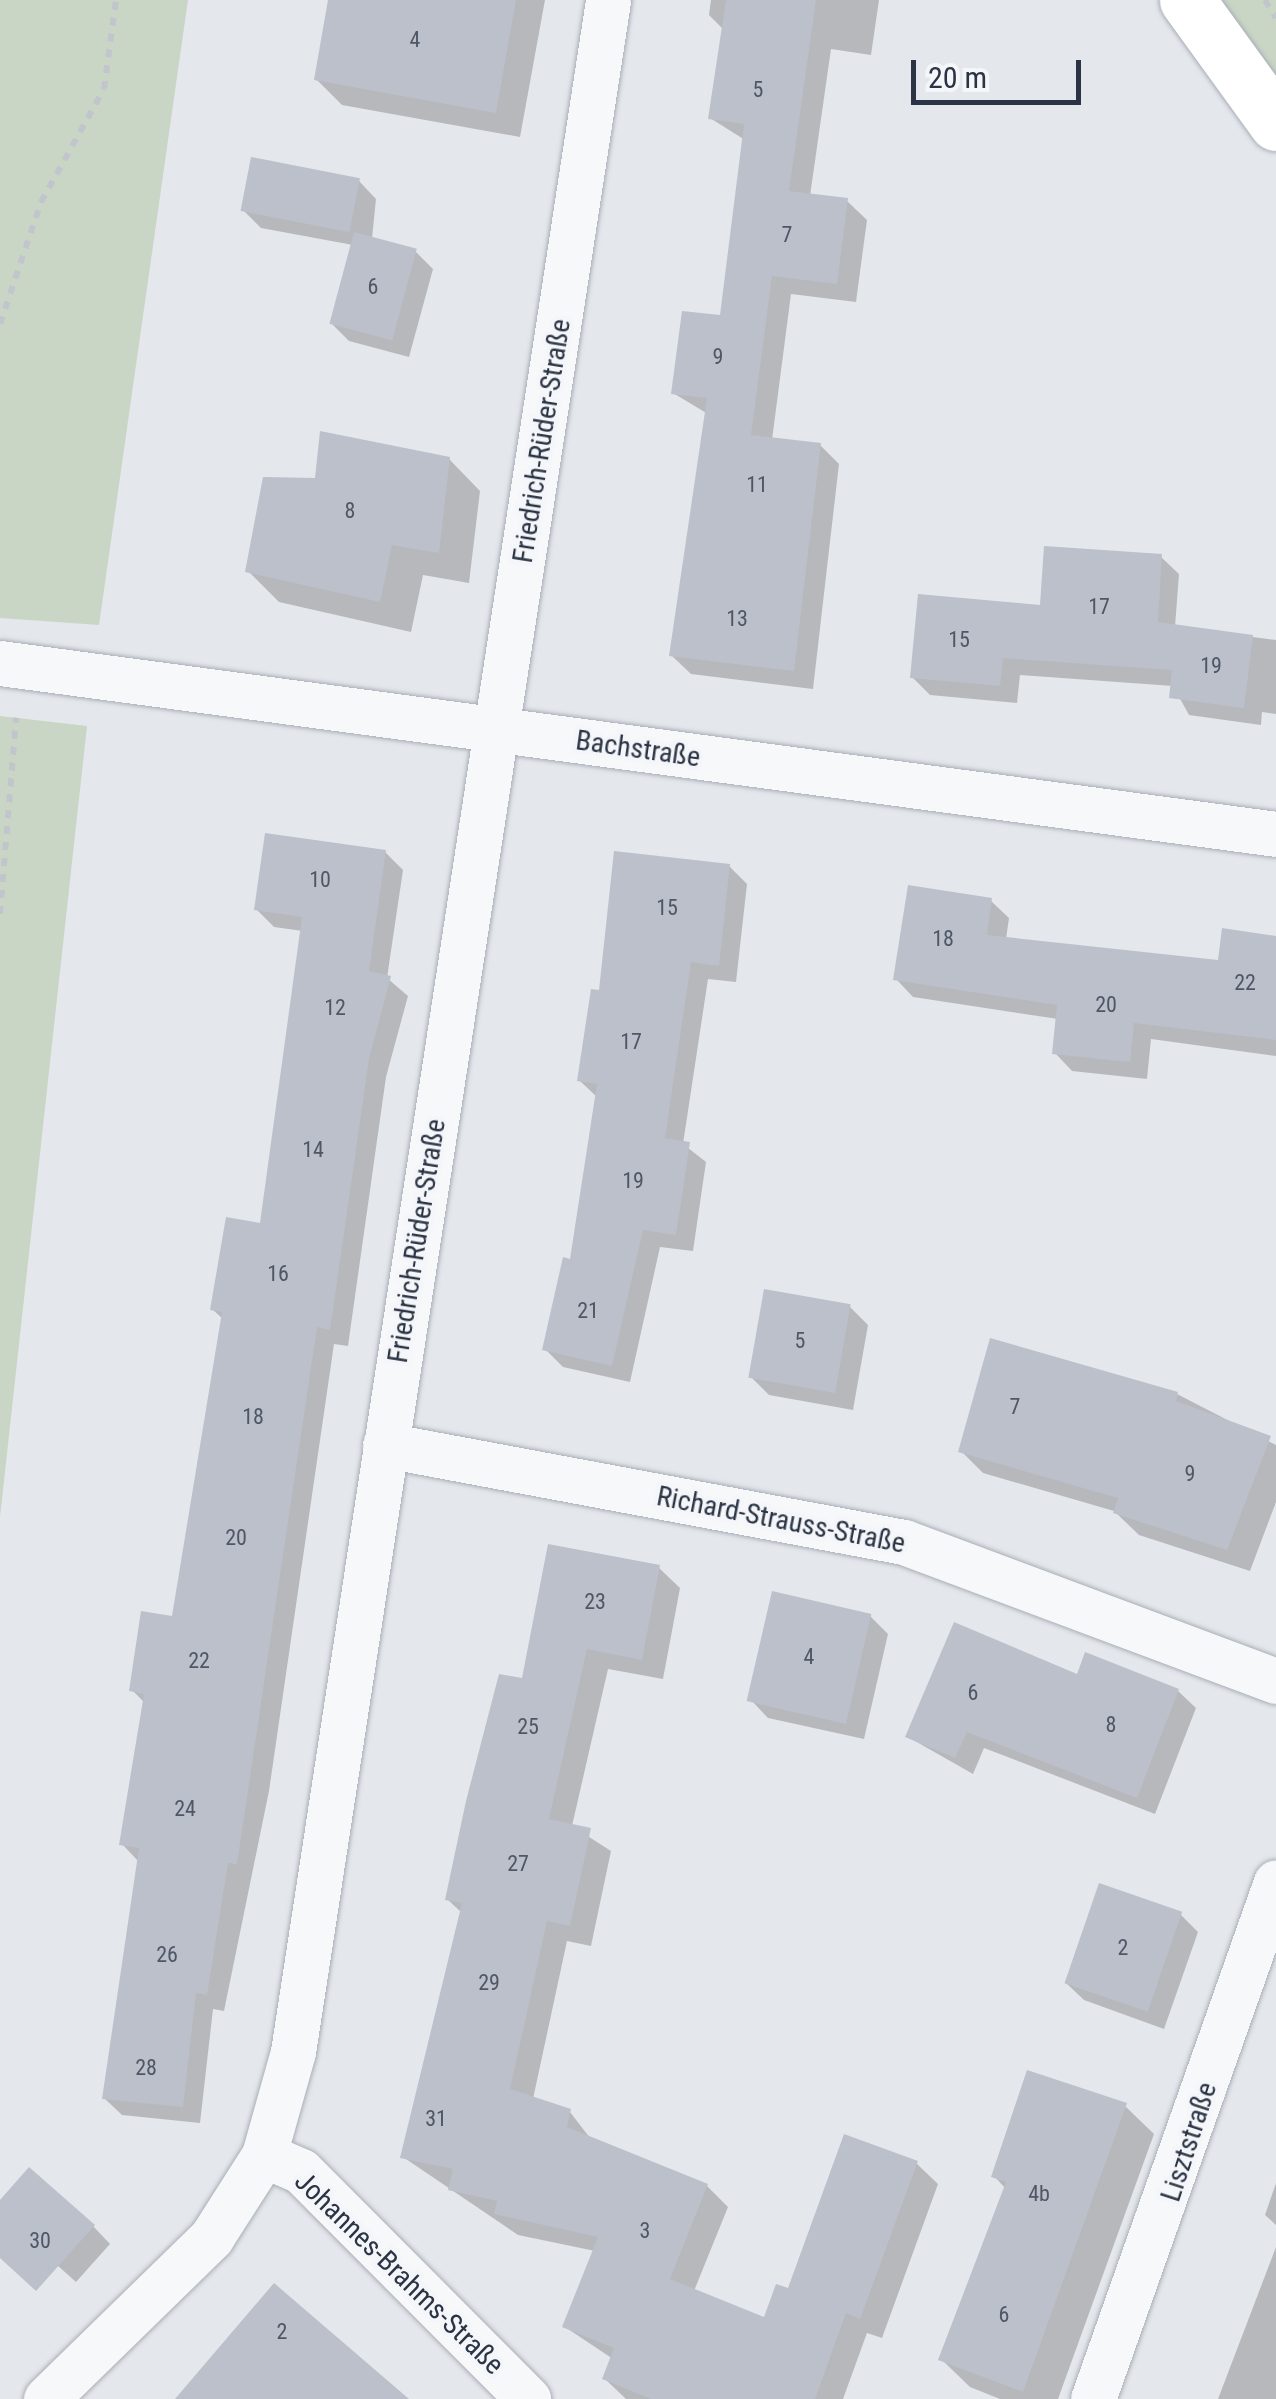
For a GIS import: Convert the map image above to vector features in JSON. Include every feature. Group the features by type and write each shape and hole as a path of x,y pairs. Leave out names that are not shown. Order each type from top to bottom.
{"street":[{"name":"Friedrich-Rüder-Straße","path":"46,2399 211,2238 264,2155 293,2052 608,0"},
{"path":"1187,0 1276,124"},
{"name":"Bachstraße","path":"0,662 1276,834"},
{"name":"Richard-Strauss-Straße","path":"385,1445 904,1542 1276,1681"},
{"name":"Lisztstraße","path":"1093,2399 1276,1882"},
{"name":"Johannes-Brahms-Straße","path":"264,2155 302,2171 528,2399"}],"path":[{"path":"0,324 41,202 104,89 116,0"},
{"path":"1265,0 1276,18"},
{"path":"0,914 11,706"}],"green space":[{"path":"0,0 188,0 99,625 0,618"},
{"path":"1214,0 1276,0 1276,91"},
{"path":"0,716 87,726 0,1517"}],"building":[{"path":"328,0 516,0 496,113 314,80"},
{"path":"726,0 816,0 789,191 848,198 837,284 772,276 751,435 821,443 794,671 669,656 707,398 671,394 682,311 720,315 744,124 708,119"},
{"path":"251,157 360,178 349,232 241,211"},
{"path":"354,232 417,249 392,341 329,324"},
{"path":"320,431 450,457 439,553 392,545 380,602 245,572 263,477 315,478"},
{"path":"1044,546 1162,554 1158,622 1253,635 1244,708 1169,698 1172,670 1003,658 1000,686 910,678 918,594 1040,605"},
{"path":"265,833 386,850 369,971 391,976 369,1059 330,1330 317,1327 237,1864 228,1863 207,1995 196,1993 183,2107 102,2099 139,1848 119,1845 144,1694 129,1691 141,1611 172,1616 222,1312 210,1310 226,1217 260,1223 302,917 254,910"},
{"path":"614,851 730,864 719,966 691,962 665,1138 690,1142 676,1235 643,1230 612,1366 542,1350 563,1257 570,1259 597,1084 577,1081 591,989 599,990"},
{"path":"908,885 992,898 987,935 1218,960 1222,928 1276,936 1276,1040 1134,1023 1130,1062 1052,1054 1057,1005 893,980"},
{"path":"764,1289 851,1304 835,1393 748,1378"},
{"path":"990,1338 1178,1392 1176,1401 1271,1436 1227,1550 1113,1513 1118,1498 958,1452"},
{"path":"548,1544 660,1565 642,1660 587,1649 549,1819 591,1828 570,1926 547,1921 510,2089 571,2109 567,2127 708,2184 670,2279 764,2317 776,2284 788,2288 844,2134 918,2161 860,2319 846,2313 815,2399 651,2399 602,2379 614,2348 562,2327 598,2237 494,2214 497,2201 448,2190 453,2169 400,2158 462,1903 445,1900 466,1801 499,1674 522,1678"},
{"path":"772,1591 871,1614 846,1724 747,1701"},
{"path":"954,1622 1077,1674 1085,1652 1179,1689 1137,1798 967,1732 955,1758 905,1737"},
{"path":"1099,1883 1182,1912 1148,2012 1064,1983"},
{"path":"1027,2070 1127,2103 1023,2392 938,2360 1006,2182 991,2177"},
{"path":"29,2167 95,2225 36,2291 0,2258 0,2200"},
{"path":"274,2283 409,2399 175,2399"}]}
